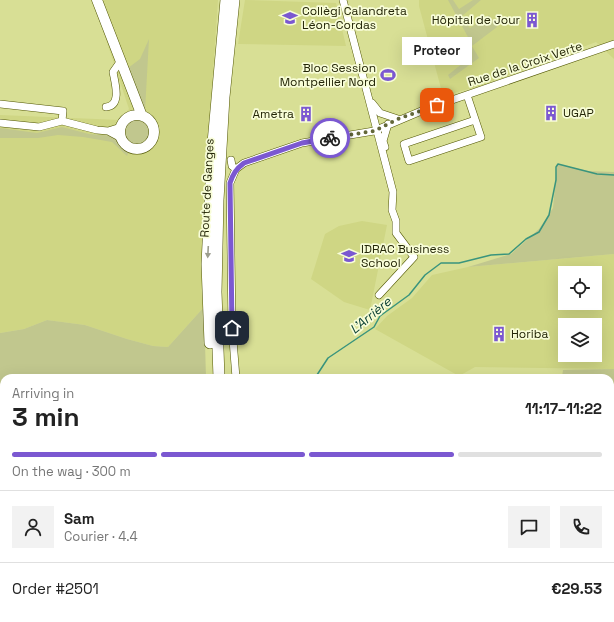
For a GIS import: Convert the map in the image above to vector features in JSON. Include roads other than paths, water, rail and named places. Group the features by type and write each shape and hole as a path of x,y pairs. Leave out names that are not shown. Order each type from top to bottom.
{"main road":[{"name":"Route de Ganges","path":"212,374 207,264 213,143 225,0"},
{"name":"Route de Ganges","path":"219,374 216,292 218,200 224,97 234,0"},
{"path":"232,30 238,0"}],"street":[{"path":"97,0 136,103 137,116"},
{"path":"343,0 371,102 376,129 393,192 392,210 396,221 396,233 414,257 379,294"},
{"name":"Rue de la Croix Verte","path":"236,169 244,163 302,143 376,129 398,119 614,44"},
{"path":"106,107 111,107 115,103 116,94 113,72 120,62"},
{"path":"467,95 481,137 408,161 404,144 475,120"},
{"path":"371,102 380,113 398,119"},
{"path":"0,104 63,111 62,121"},
{"path":"108,131 121,138 128,147 134,149 143,148 151,142 154,132 151,122 137,116 127,118 121,127 121,138"},
{"path":"0,123 39,127 62,121 97,130 108,131 121,127"},
{"path":"385,159 383,141 388,124"},
{"path":"231,160 232,166 236,169 230,183 232,328 236,374"}],"waterway":[{"name":"L'Arrière","path":"318,374 328,358 374,327 380,316 409,295 425,275 441,263 459,263 491,255 509,254 526,239 539,232 549,215 556,180 556,167 558,164 597,174 614,175"}],"place":[{"name":"Collègi Calandreta Léon-Cordas","path":"290,18"},
{"name":"Hôpital de Jour","path":"532,20"},
{"name":"Bloc Session Montpellier Nord","path":"388,75"},
{"name":"Proteor","path":"437,105"},
{"name":"UGAP","path":"551,113"},
{"name":"Ametra","path":"306,114"},
{"name":"IDRAC Business School","path":"349,256"},
{"name":"Horiba","path":"499,334"}]}
